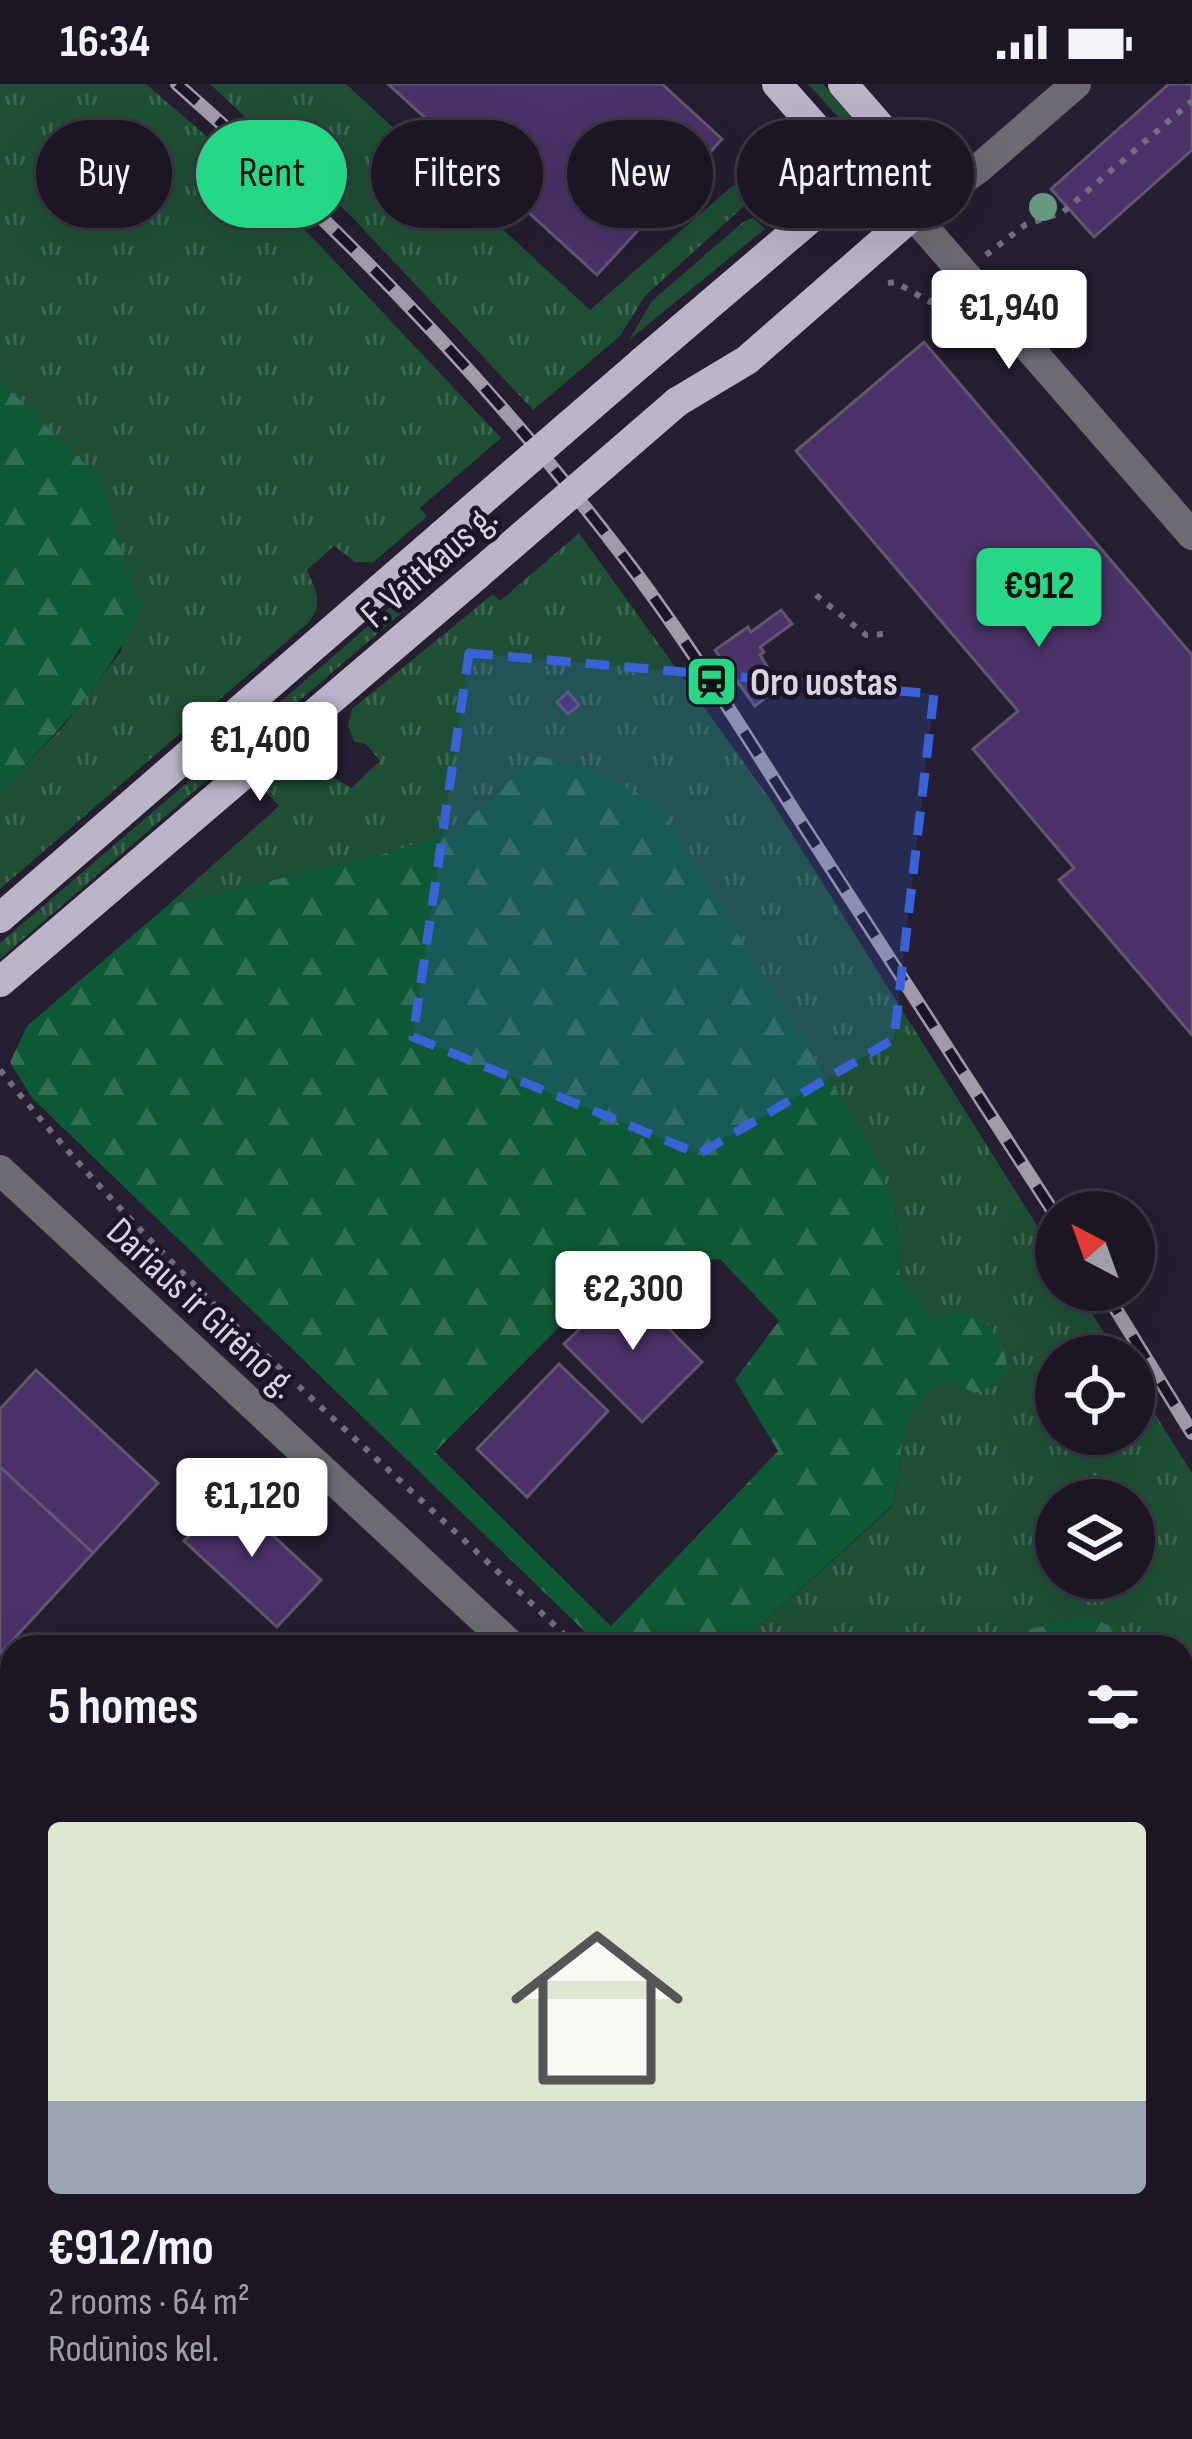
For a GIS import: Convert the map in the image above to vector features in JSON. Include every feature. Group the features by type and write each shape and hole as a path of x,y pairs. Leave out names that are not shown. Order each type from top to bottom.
{"main road":[{"path":"777,84 809,120"},
{"path":"843,84 874,120"},
{"name":"F. Vaitkaus g.","path":"0,918 799,228"},
{"name":"F. Vaitkaus g.","path":"0,982 677,402 748,360 898,228"}],"street":[{"path":"974,172 1076,84"},
{"path":"925,228 1192,535"},
{"name":"Dariaus ir Girėno g.","path":"0,1170 500,1635"}],"path":[{"path":"877,284 895,282 930,302 1025,225 1064,212 1192,100"},
{"path":"1181,110 1192,113"},
{"path":"816,596 866,635 884,634"},
{"path":"0,1070 43,1124 240,1334 564,1635"}],"highlighted area":[{"path":"469,653 934,694 894,1039 699,1154 413,1037"}],"green space":[{"path":"0,84 146,84 196,127 196,228 303,228 501,438 420,508 427,516 374,562 355,562 334,546 307,570 317,603 308,623 0,889 0,791 61,729 122,650 99,478 0,380"},
{"path":"210,84 346,84 385,120 371,120 371,228 501,228 590,310 684,228 713,228 713,203 737,182 737,212 645,296 620,336 533,410 347,212 347,120 248,120"},
{"path":"808,84 823,84 855,120 841,120"},
{"path":"737,227 765,229 629,340 652,301"},
{"path":"0,380 99,478 140,610 96,684 0,791"},
{"path":"579,533 772,802 1035,1222 1035,1311 1090,1311 1106,1335 1035,1335 1035,1455 1155,1455 1155,1414 1192,1473 1192,1635 1123,1635 1116,1629 1001,1635 749,1635 891,1508 908,1421 927,1392 944,1379 975,1393 965,1312 930,1318 900,1278 895,1208 536,756 454,832 387,853 168,905 279,806 264,789 288,768 306,764 351,788 380,761 366,744 354,742 348,725 352,709 493,594 500,601"},
{"path":"397,601 405,610 265,730 258,727 258,721"},
{"path":"219,755 227,763 0,959 0,943"},
{"path":"536,756 588,767 657,803 875,1156 895,1208 900,1278 930,1318 973,1314 1002,1347 1005,1371 995,1383 975,1393 944,1380 927,1392 908,1421 891,1507 749,1635 589,1635 32,1098 10,1062 27,1026 168,905 387,853 454,832","holes":["720,1259 779,1321 735,1380 778,1451 611,1626 435,1452 620,1266"]},
{"path":"1092,1617 1123,1635 1001,1635"}],"building":[{"path":"388,84 662,84 701,120 567,120 567,228 640,228 597,275 543,226 543,120 427,120"},
{"path":"1169,84 1192,84 1192,150 1094,237 1051,189"},
{"path":"924,342 1192,655 1192,1035 1059,880 1074,868 973,749 1018,711 796,451"},
{"name":"Oro uostas","path":"781,610 792,624 760,647 768,668 757,675 770,694 755,706 715,650"},
{"path":"568,692 579,705 568,714 557,702"},
{"path":"625,1285 702,1362 642,1422 564,1344"},
{"path":"559,1364 608,1411 527,1497 477,1449"},
{"path":"36,1370 158,1483 93,1553 0,1467 0,1409"},
{"path":"0,1467 93,1553 17,1635 0,1635"},
{"path":"228,1494 321,1580 277,1627 184,1541"}],"railway":[{"path":"177,84 299,196 415,313 526,435 629,564 720,694 1040,1191"},
{"path":"1117,1311 1192,1433"}],"place":[{"name":"Oro uostas","path":"711,681"}]}
